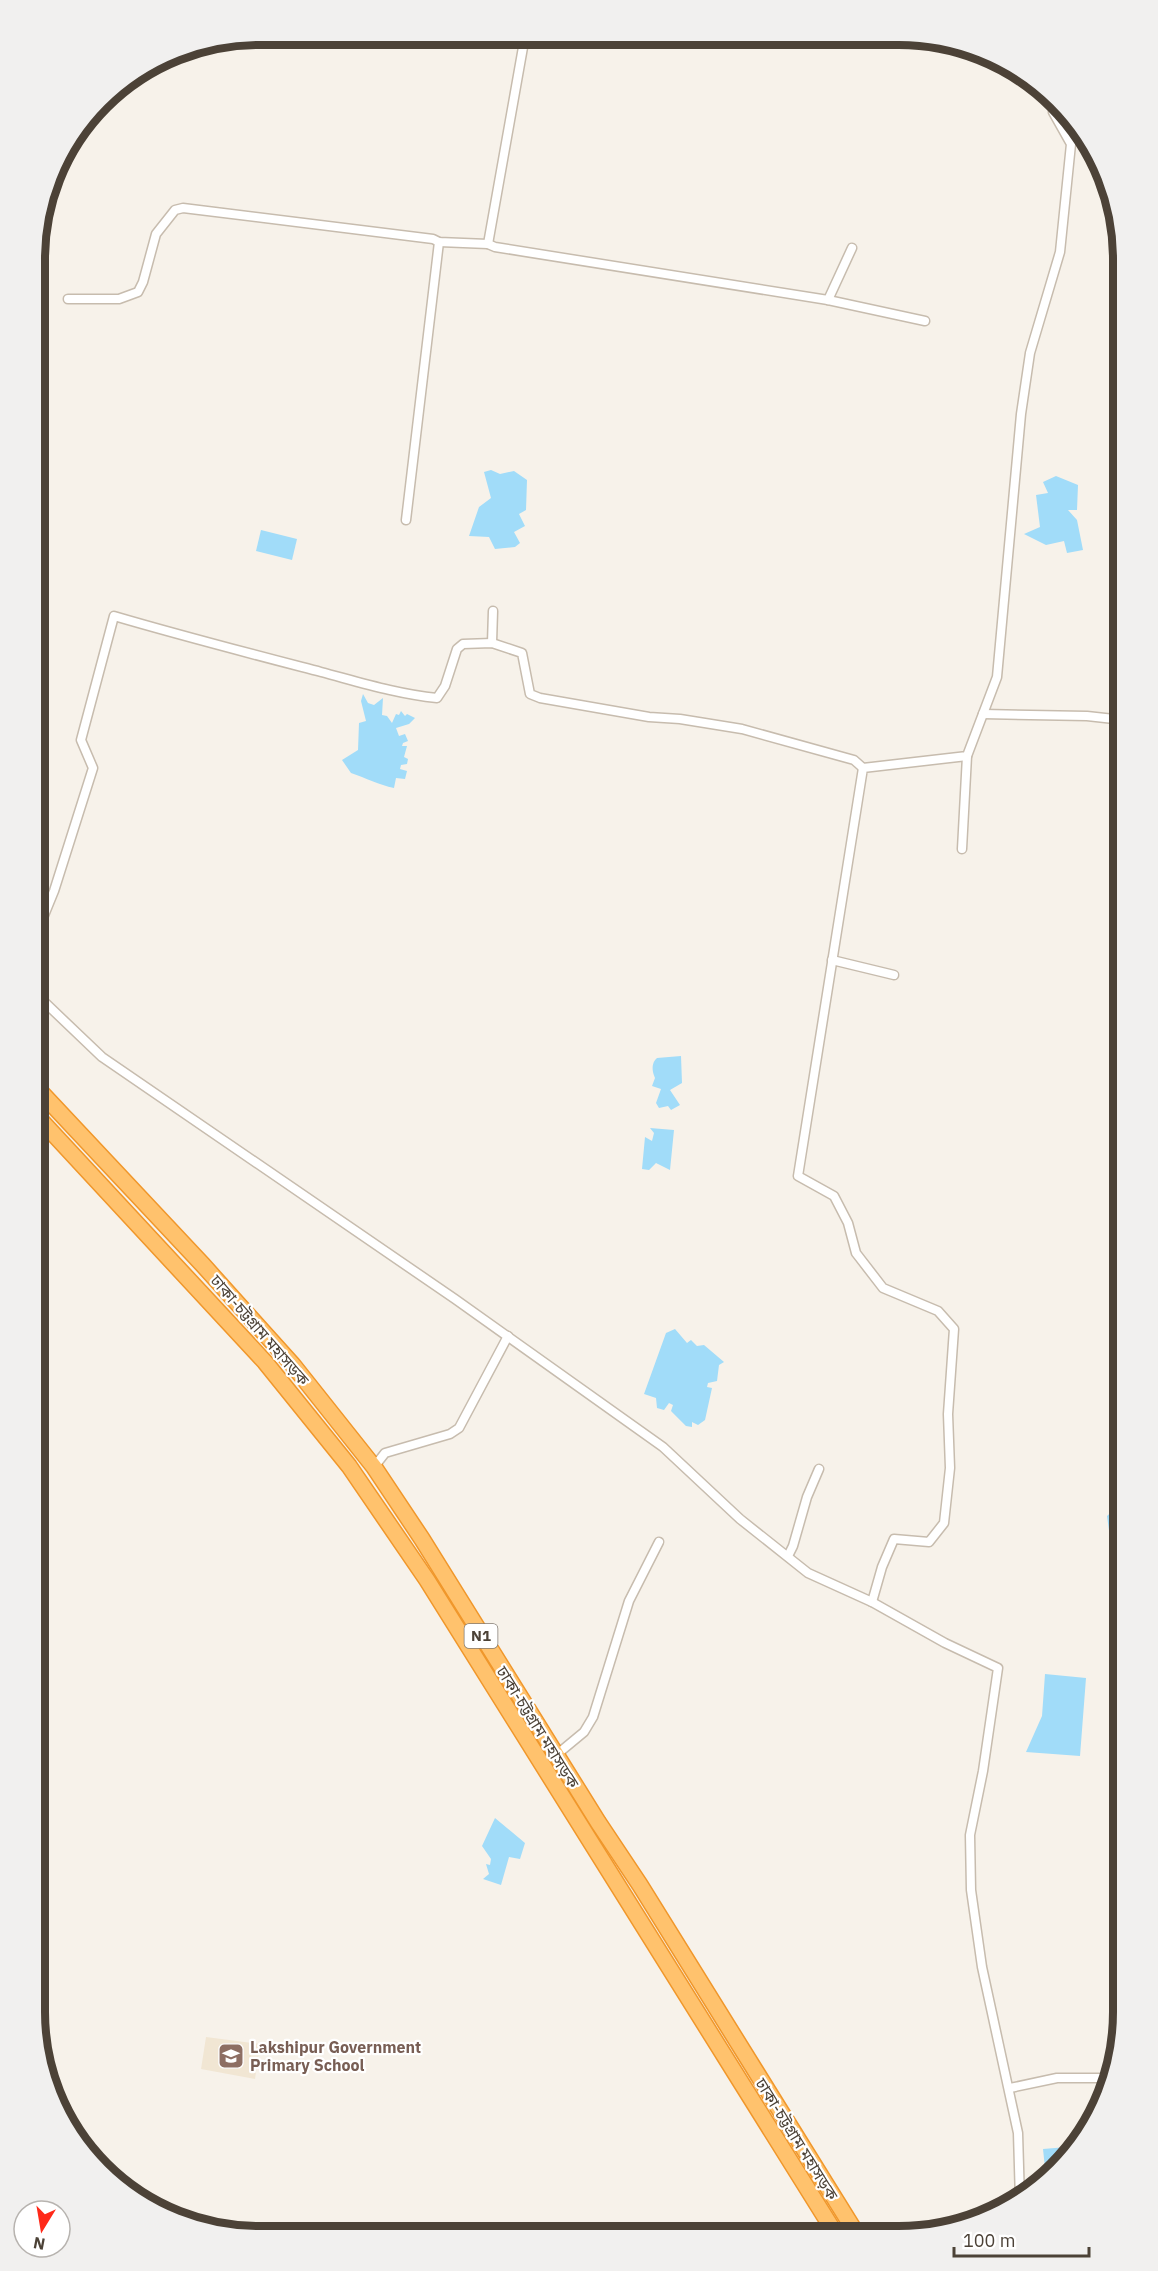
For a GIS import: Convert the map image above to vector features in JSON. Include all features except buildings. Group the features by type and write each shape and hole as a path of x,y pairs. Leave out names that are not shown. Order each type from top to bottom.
{"highway":[{"name":"ঢাকা-চট্টগ্রাম মহাসড়ক","path":"45,1096 293,1365 374,1467 422,1539 555,1756 640,1885 852,2226"},
{"name":"ঢাকা-চট্টগ্রাম মহাসড়ক","path":"45,1125 265,1362 349,1466 427,1580 831,2226"}],"street":[{"path":"488,244 523,45"},
{"path":"962,849 967,756 997,677 1030,353 1060,252 1071,144 1053,111"},
{"path":"68,299 119,299 138,292 143,282 156,234 175,210 183,208 433,239 439,242 488,244 495,247 828,300 925,321"},
{"path":"406,520 439,242"},
{"path":"828,300 852,248"},
{"path":"492,643 493,611"},
{"path":"45,913 93,768 81,740 114,616 183,637 360,682 404,693 437,698 445,686 457,649 463,645 492,643 522,653 530,694 540,698 649,717 680,719 742,729 854,760 862,768"},
{"path":"983,714 1087,716 1113,719"},
{"path":"862,768 967,756"},
{"path":"862,768 798,1176 834,1196 848,1223 856,1253 883,1288 938,1311 954,1329 948,1414 950,1468 944,1523 928,1542 894,1539 882,1567 872,1602"},
{"path":"832,960 894,975"},
{"path":"45,1003 102,1057 508,1336 663,1447 740,1519 808,1573 872,1602 945,1643 998,1668 983,1772 970,1835 971,1890 995,2032 1010,2088 1018,2133 1020,2189"},
{"path":"374,1467 385,1453 450,1434 459,1428 508,1336"},
{"path":"788,1557 807,1497 819,1469"},
{"path":"555,1756 584,1732 593,1717 629,1601 659,1542"},
{"path":"1010,2088 1057,2078 1103,2078"}],"shaded area":[{"name":"Lakshipur Government Primary School","path":"206,2037 260,2044 255,2079 201,2069"}],"water":[{"path":"491,470 500,474 514,471 527,480 526,510 519,514 525,526 514,532 520,543 515,547 495,549 489,537 469,536 479,507 491,498 484,472"},
{"path":"1056,476 1078,485 1077,510 1068,510 1077,520 1083,550 1067,553 1064,541 1046,545 1024,534 1040,527 1036,495 1048,493 1043,482"},
{"path":"261,530 297,539 292,560 256,551"},
{"path":"363,694 368,703 374,705 383,698 382,715 387,716 392,723 396,714 399,715 401,711 405,716 407,714 415,718 409,724 396,728 399,736 405,734 408,741 402,746 407,746 404,757 408,759 407,764 401,765 400,769 407,771 405,779 396,778 394,788 351,773 342,760 358,750 359,723 366,721 361,701"},
{"path":"681,1056 682,1083 670,1090 680,1105 671,1110 668,1106 659,1108 656,1103 661,1089 652,1086 655,1078 654,1062 657,1058"},
{"path":"650,1128 674,1130 670,1170 656,1163 649,1170 642,1169 645,1137 652,1141 654,1133"},
{"path":"675,1329 687,1343 691,1340 697,1346 704,1345 724,1362 719,1365 717,1381 708,1383 707,1387 712,1388 705,1420 698,1425 692,1422 692,1427 686,1426 671,1411 673,1405 669,1403 664,1410 657,1408 656,1398 644,1394 666,1333"},
{"path":"1113,1511 1113,1546 1111,1545 1107,1516"},
{"path":"1045,1674 1086,1678 1080,1756 1026,1752 1042,1716"},
{"path":"495,1818 525,1843 520,1859 509,1857 501,1885 483,1879 489,1874 486,1864 490,1865 491,1859 482,1846"},
{"path":"1065,2147 1045,2168 1043,2149"}],"place":[{"name":"Lakshipur Government Primary School","path":"231,2056"}]}
